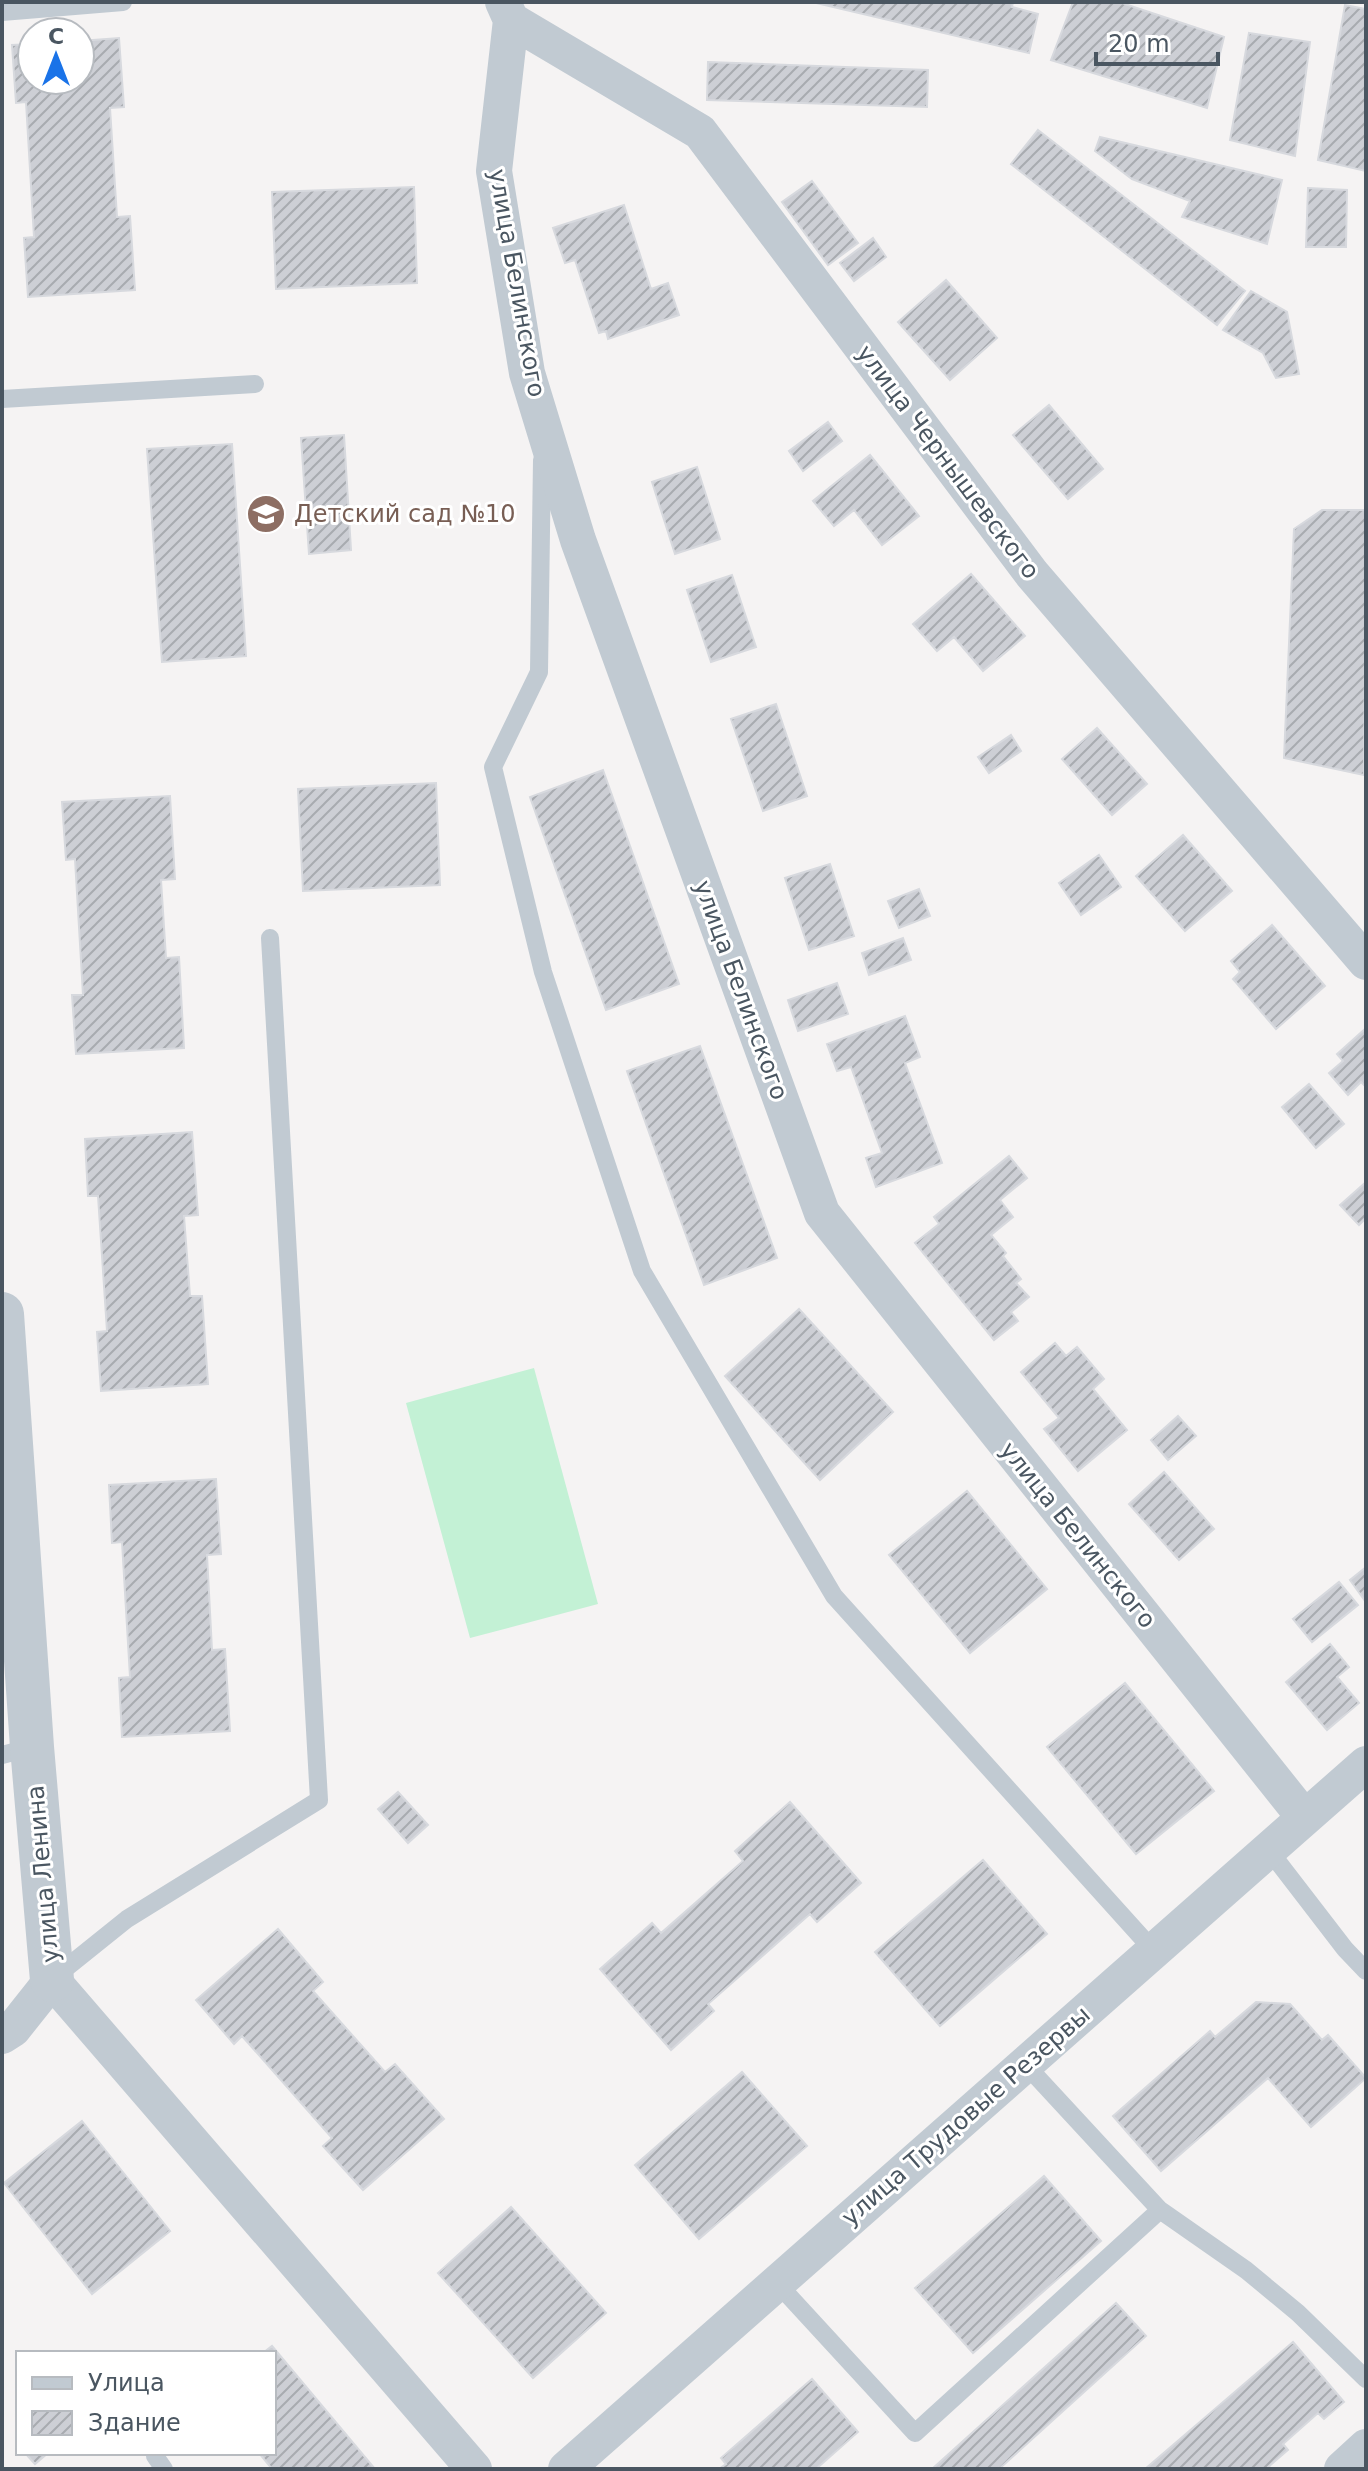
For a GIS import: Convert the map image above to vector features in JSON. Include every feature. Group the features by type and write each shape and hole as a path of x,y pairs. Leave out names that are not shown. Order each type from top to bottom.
{"street":[{"name":"улица Белинского","path":"507,11 494,171 527,373 578,540 822,1213 1304,1817"},
{"name":"улица Чернышевского","path":"507,11 700,132 1032,574 1366,962"},
{"name":"улица Ленина","path":"2,1314 17,1751 52,1980 474,2469"},
{"name":"улица Трудовые Резервы","path":"566,2469 1366,1764"},
{"path":"2,2036 13,2029 52,1980"},
{"path":"1342,2469 1366,2447"}],"lane":[{"path":"2,12 123,2"},
{"path":"2,399 255,384"},
{"path":"543,425 539,672 493,767 543,972 642,1271 834,1596 1154,1951"},
{"path":"52,1980 127,1919 319,1800 270,938"},
{"path":"1268,1849 1345,1949 1366,1971"},
{"path":"1025,2064 1160,2210 1246,2270 1298,2313 1366,2379"},
{"path":"777,2283 915,2433 1160,2210"}],"green space":[{"path":"534,1368 598,1604 470,1638 406,1403"}],"building":[{"path":"812,2 1013,2 1012,7 1038,14 1029,53"},
{"path":"1073,2 1119,2 1224,37 1207,108 1051,60"},
{"path":"1345,5 1366,9 1366,171 1318,160"},
{"path":"1249,33 1310,42 1295,156 1230,140"},
{"path":"119,38 124,107 110,108 117,217 130,216 135,290 28,297 24,238 34,237 26,102 16,103 12,45 16,45 16,96 96,96 96,40"},
{"path":"708,62 928,70 927,107 707,100"},
{"path":"1038,130 1245,291 1217,325 1011,164"},
{"path":"1100,137 1282,180 1267,244 1182,217 1190,201 1132,179 1095,151"},
{"path":"812,181 858,243 828,265 782,202"},
{"path":"414,187 417,283 276,289 272,192"},
{"path":"1308,188 1347,190 1346,247 1306,247"},
{"path":"624,205 651,289 668,283 679,315 608,339 606,331 599,333 575,260 565,263 553,228"},
{"path":"873,238 886,257 854,281 840,263"},
{"path":"946,280 997,338 950,380 898,322"},
{"path":"1251,291 1287,312 1299,374 1276,378 1263,353 1223,330"},
{"path":"1049,405 1103,469 1068,499 1013,435"},
{"path":"828,422 842,441 803,471 789,451"},
{"path":"344,435 351,550 309,554 301,438"},
{"path":"232,444 246,656 162,662 147,449"},
{"path":"870,455 919,516 882,545 854,510 834,526 813,501"},
{"path":"697,467 720,539 675,554 652,482"},
{"path":"1322,510 1366,510 1364,775 1284,758 1294,529"},
{"path":"971,574 1025,636 983,671 954,637 937,651 913,624"},
{"path":"732,575 756,647 711,662 687,590"},
{"path":"776,704 807,796 763,811 731,719"},
{"path":"1097,728 1147,784 1112,815 1062,759"},
{"path":"1011,735 1021,751 989,773 978,757"},
{"path":"603,770 679,984 606,1010 530,797"},
{"path":"436,783 440,885 303,891 298,789"},
{"path":"170,796 175,879 161,880 166,958 179,957 184,1048 76,1054 72,995 83,995 75,859 66,860 62,802"},
{"path":"1183,835 1232,891 1185,931 1136,876"},
{"path":"1099,855 1121,887 1081,915 1059,883"},
{"path":"830,864 854,936 809,950 785,878"},
{"path":"919,889 930,916 899,928 888,901"},
{"path":"1272,925 1325,986 1276,1029 1233,979 1240,972 1231,961"},
{"path":"903,938 911,960 869,975 862,953"},
{"path":"837,983 848,1014 798,1031 788,1000"},
{"path":"905,1016 920,1057 905,1063 942,1163 876,1187 866,1158 882,1153 851,1067 837,1071 827,1044"},
{"path":"1366,1028 1366,1087 1361,1082 1348,1095 1329,1073 1343,1061 1337,1054"},
{"path":"700,1046 777,1258 704,1285 627,1071"},
{"path":"1309,1084 1344,1124 1316,1148 1282,1107"},
{"path":"192,1132 198,1215 184,1216 190,1296 202,1296 208,1384 101,1391 97,1332 107,1331 98,1196 88,1196 85,1139"},
{"path":"1009,1156 1027,1178 1000,1200 1013,1217 991,1235 1021,1279 1016,1283 1029,1297 1011,1312 1018,1321 994,1340 915,1243 939,1224 934,1217"},
{"path":"1366,1182 1366,1218 1359,1225 1340,1205"},
{"path":"799,1309 893,1412 820,1480 725,1376"},
{"path":"1055,1343 1066,1356 1077,1347 1104,1379 1093,1389 1127,1430 1078,1471 1044,1429 1059,1418 1021,1372"},
{"path":"1178,1416 1196,1436 1168,1460 1151,1440"},
{"path":"1164,1472 1214,1529 1179,1560 1129,1504"},
{"path":"216,1479 221,1554 207,1555 212,1650 225,1649 230,1731 122,1737 119,1678 130,1677 122,1542 112,1543 109,1485"},
{"path":"967,1491 1047,1589 970,1653 889,1555"},
{"path":"1366,1567 1366,1600 1365,1601 1350,1580"},
{"path":"1339,1582 1358,1605 1312,1642 1293,1619"},
{"path":"1330,1644 1349,1667 1337,1677 1359,1703 1327,1730 1286,1682"},
{"path":"1125,1683 1214,1791 1136,1854 1047,1747"},
{"path":"398,1792 428,1825 408,1843 378,1809"},
{"path":"790,1802 861,1883 817,1922 810,1914 708,2004 714,2011 671,2050 600,1969 652,1923 661,1933 743,1861 735,1851"},
{"path":"983,1860 1047,1934 940,2026 875,1952"},
{"path":"278,1929 323,1982 313,1991 385,2072 395,2064 444,2119 363,2190 323,2146 332,2138 242,2036 234,2044 196,2000"},
{"path":"1256,2002 1290,2004 1322,2040 1328,2035 1366,2078 1311,2127 1268,2078 1161,2171 1113,2116 1210,2031 1215,2037"},
{"path":"742,2072 807,2146 699,2239 635,2165"},
{"path":"82,2121 170,2231 92,2294 4,2183"},
{"path":"1044,2176 1101,2241 973,2353 915,2288"},
{"path":"511,2207 606,2313 533,2378 438,2273"},
{"path":"1116,2303 1146,2336 999,2469 932,2469"},
{"path":"1293,2342 1344,2402 1324,2419 1318,2413 1283,2444 1288,2450 1266,2469 1145,2469"},
{"path":"272,2346 375,2469 272,2469 261,2455 276,2455 276,2351 266,2351"},
{"path":"812,2379 858,2432 816,2469 719,2469 726,2464 721,2458"},
{"path":"27,2455 46,2455 35,2464"}],"place":[{"name":"Детский сад №10","path":"266,514"}]}
